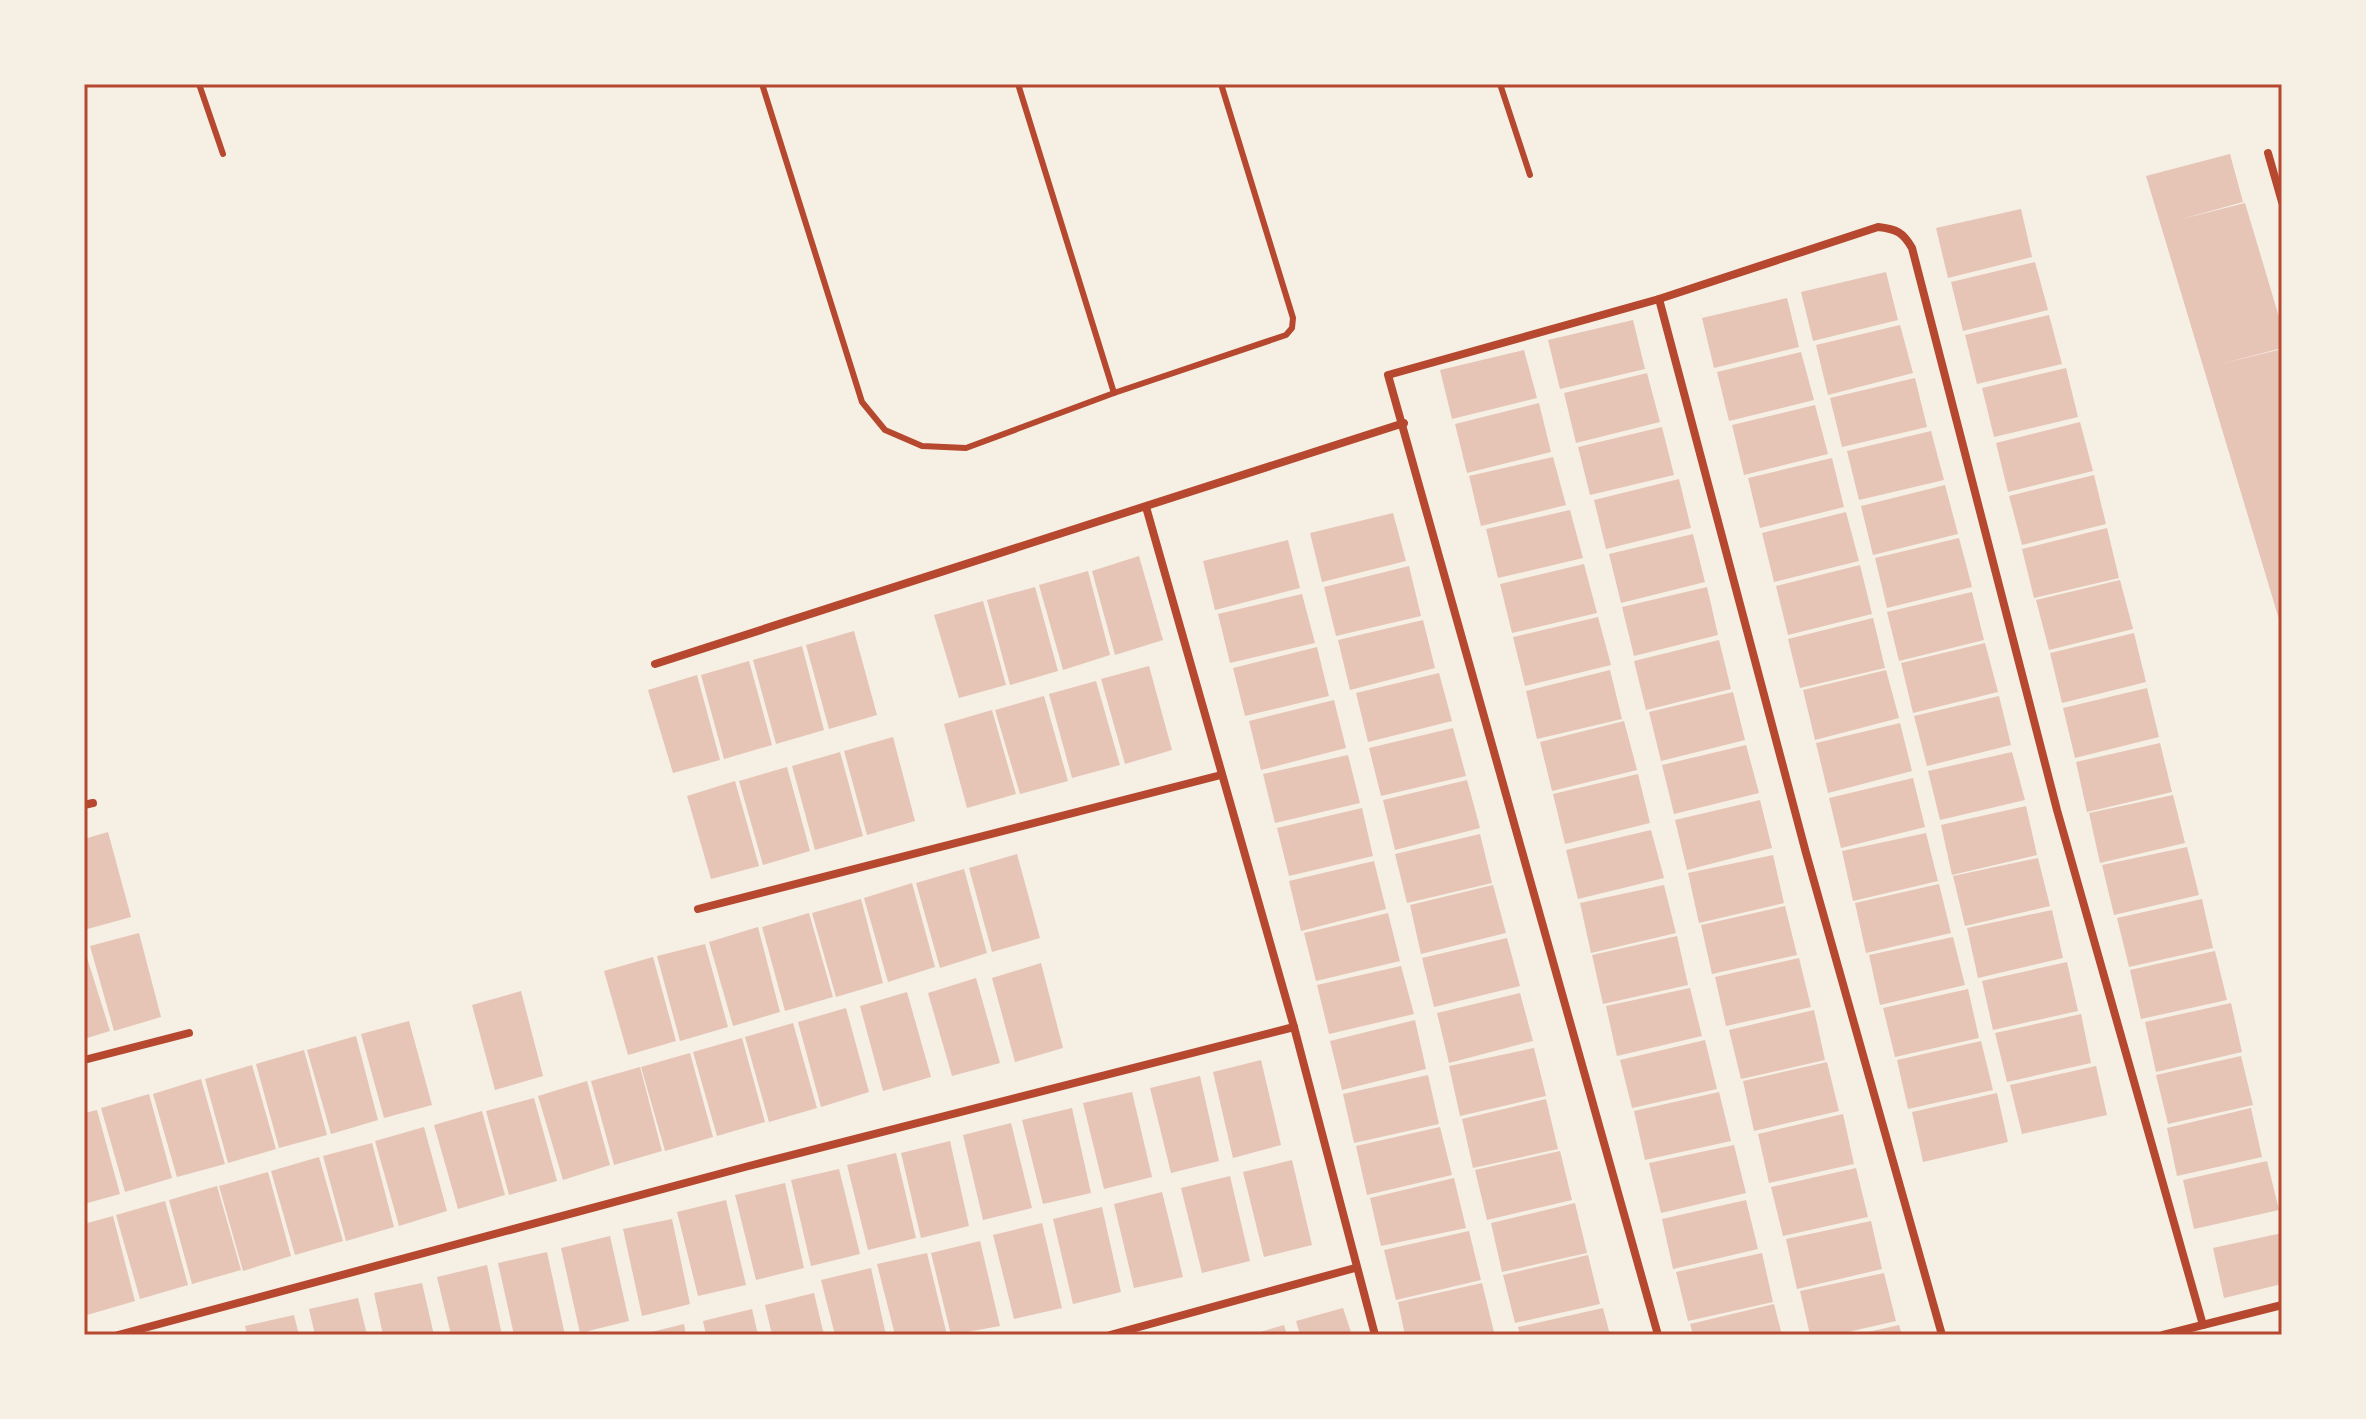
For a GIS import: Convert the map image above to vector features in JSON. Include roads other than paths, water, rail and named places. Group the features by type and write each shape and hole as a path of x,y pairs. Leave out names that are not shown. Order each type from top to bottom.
{"street":[{"path":"2268,153 2282,202"},
{"path":"1658,1335 1404,423 1388,375 1659,299 1878,227 1905,234 1912,248 2057,810 2203,1325"},
{"path":"1659,299 1806,853 1942,1335"},
{"path":"655,664 1404,423"},
{"path":"1146,507 1294,1027 1375,1335"},
{"path":"698,909 1221,775"},
{"path":"118,1335 745,1167 1294,1027"},
{"path":"84,1060 189,1033"},
{"path":"1110,1335 1355,1268"},
{"path":"2163,1335 2282,1305"}],"lane":[{"path":"199,84 223,154"},
{"path":"762,84 862,402 885,430 922,446 966,448 1114,393 1286,335 1292,328 1293,318 1221,84"},
{"path":"1018,84 1114,393"},
{"path":"1500,84 1530,175"}]}
